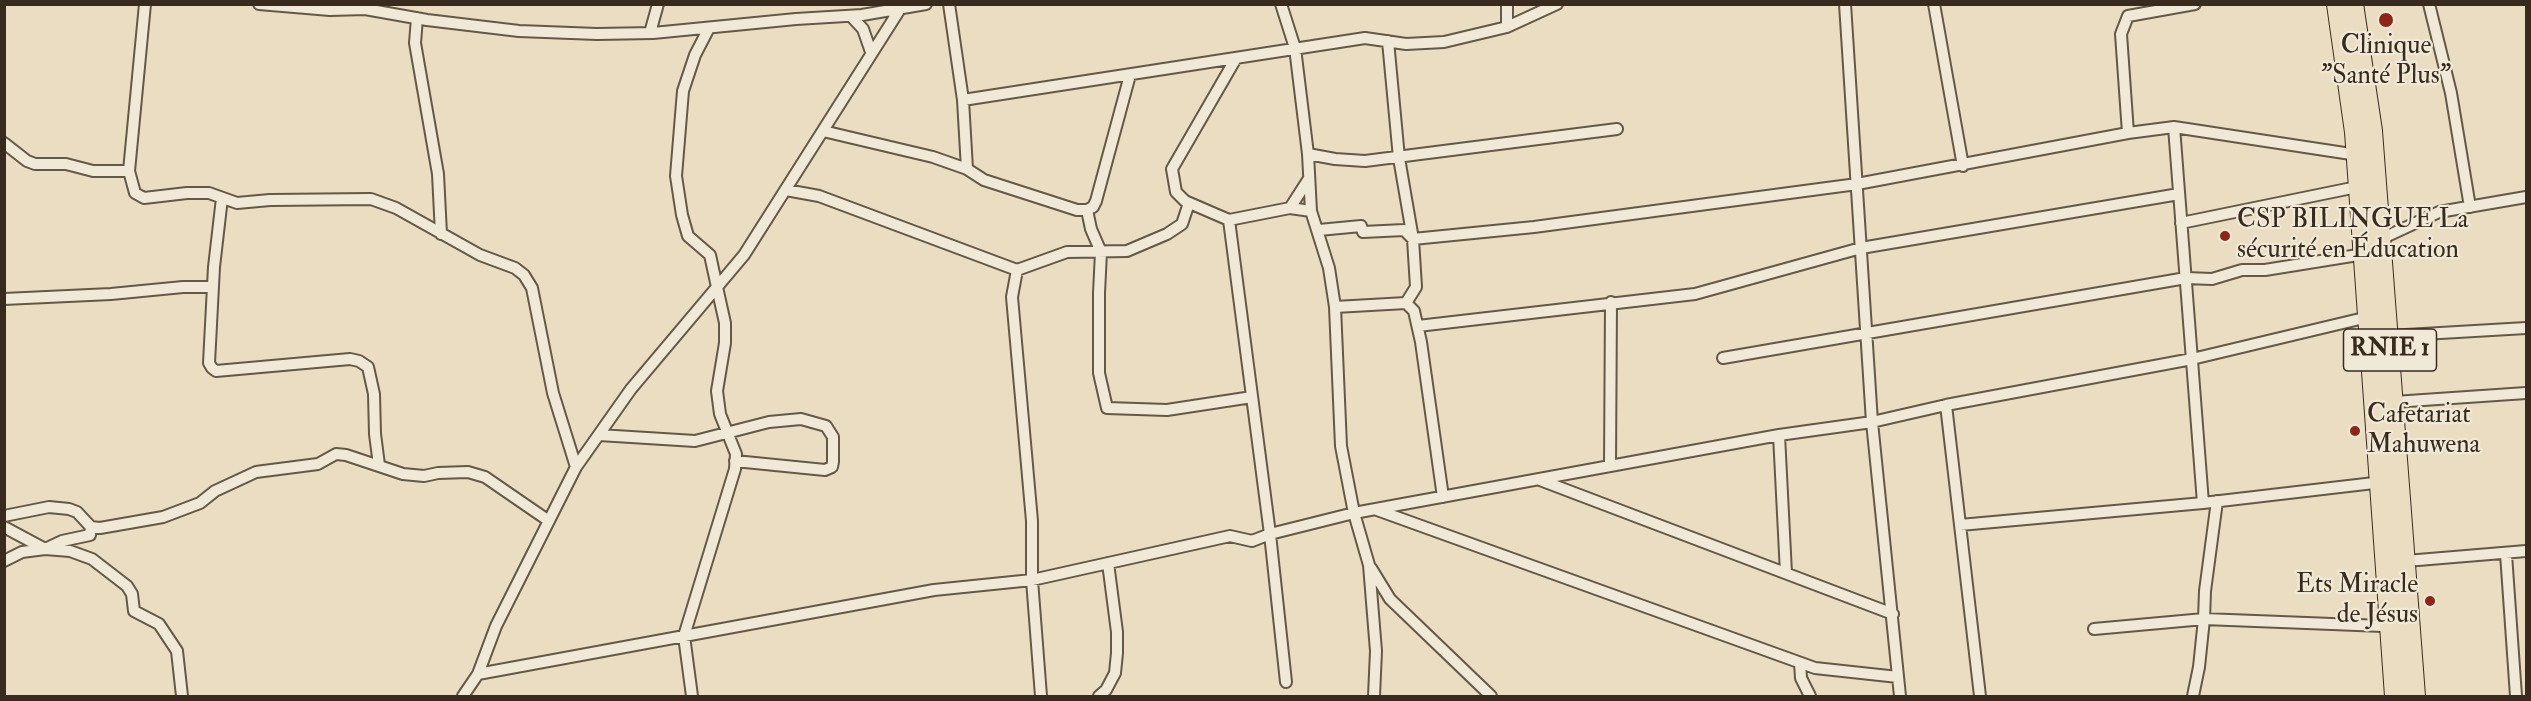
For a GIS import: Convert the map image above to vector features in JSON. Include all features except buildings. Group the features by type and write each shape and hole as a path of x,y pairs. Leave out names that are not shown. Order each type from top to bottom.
{"highway":[{"name":"RNIE 1","path":"2337,4 2352,95 2395,696"},
{"name":"RNIE 1","path":"2353,4 2372,131 2415,696"}],"street":[{"path":"145,4 129,171 135,193 144,198 209,193 237,203 363,198 396,208 480,255 515,268 524,275 532,288 553,393 576,467"},
{"path":"259,4 330,10 365,9 519,31 597,34 650,33 851,16 926,4"},
{"path":"650,33 658,4"},
{"path":"949,4 963,100 967,169"},
{"path":"1281,4 1295,48 1308,154 1311,211 1319,230 1329,268 1335,306 1341,446 1354,513 1369,566 1376,651 1374,691 1380,696"},
{"path":"1507,4 1507,27"},
{"path":"963,100 1235,60 1295,48 1365,38 1406,44 1444,42 1507,27 1557,4"},
{"path":"1845,4 1872,422 1900,696"},
{"path":"1934,4 1963,165"},
{"path":"2128,133 2121,34 2128,16 2195,4"},
{"path":"2330,4 2345,91 2351,154 2364,318 2388,696"},
{"path":"2429,4 2451,93 2470,207"},
{"path":"463,696 478,674 496,626 576,467 632,389 744,255 900,9"},
{"path":"851,16 863,30 872,52"},
{"path":"417,18 415,43 438,174 441,234"},
{"path":"692,696 684,636 736,454 720,414 717,392 725,343 725,323 710,255 688,236 676,176 683,91 695,55 709,28"},
{"path":"1388,41 1399,158 1413,239 1416,287 1406,303"},
{"path":"1235,60 1172,169 1176,192 1189,203 1229,220 1290,208 1311,211"},
{"path":"823,131 933,157 967,169 984,180 1077,210 1087,210 1093,207 1096,201 1130,75"},
{"path":"1413,239 1534,227 1857,184 2128,133 2174,127 2351,154"},
{"path":"2174,127 2203,503"},
{"path":"1308,154 1365,161 1617,129"},
{"path":"4,143 27,161 35,164 66,164 93,171 129,171"},
{"path":"1290,208 1308,180"},
{"path":"2181,223 2352,188"},
{"path":"786,190 819,196 1017,270 1067,252 1127,251 1167,234 1182,224 1189,203"},
{"path":"1418,326 1695,294 1861,248 2179,194"},
{"path":"2381,239 2439,212 2526,197"},
{"path":"222,198 213,287 209,363 216,371 350,359 359,361 368,367 374,394 375,434 379,465"},
{"path":"1087,210 1091,230 1101,252 1099,372 1107,408 1167,410 1252,397"},
{"path":"422,222 439,213"},
{"path":"1229,220 1270,534 1286,682"},
{"path":"1319,230 1361,226 1363,232 1404,230 1413,239"},
{"path":"1723,358 2186,278 2212,279 2242,270 2265,270 2358,255"},
{"path":"1017,270 1012,297 1032,521 1032,580 1041,696"},
{"path":"4,299 213,287"},
{"path":"1610,466 1611,302"},
{"path":"1335,306 1406,303 1414,311 1443,497"},
{"path":"478,674 934,590 1032,580 1230,536 1252,541 1270,534 1354,513 1779,435 1872,422 1946,405 2192,359 2364,318"},
{"path":"2389,336 2526,328"},
{"path":"2394,402 2526,393"},
{"path":"1946,405 1980,696"},
{"path":"598,435 695,441 769,422 801,419 826,426 833,437 833,462 832,466 825,470 735,461"},
{"path":"1779,435 1786,573"},
{"path":"4,516 49,507 69,509 77,512 91,527 99,528 163,517 186,510 200,503 215,491 256,472 318,464 336,454 346,455 403,474 424,476 438,472 468,472 485,477 549,521"},
{"path":"1540,480 1893,614"},
{"path":"1960,525 2203,503 2374,483"},
{"path":"2193,696 2199,667 2205,591 2217,501"},
{"path":"1376,509 1815,668 1898,677"},
{"path":"4,527 45,549"},
{"path":"45,549 62,541 90,535 91,527"},
{"path":"4,561 22,552 45,549 70,551 92,559 127,586 132,594 134,611 159,624 177,651 182,696"},
{"path":"2406,561 2526,551"},
{"path":"2506,554 2516,696"},
{"path":"1104,694 1115,673 1117,653 1117,632 1108,562"},
{"path":"1369,566 1390,598 1491,696"},
{"path":"2094,629 2204,619 2383,626"},
{"path":"1800,663 1801,678 1810,696"}],"place":[{"name":"Clinique \"Santé Plus\"","path":"2386,20"},
{"name":"CSP BILINGUE La sécurité en Éducation","path":"2225,236"},
{"name":"Cafetariat Mahuwena","path":"2355,431"},
{"name":"Ets Miracle de Jésus","path":"2430,601"}]}
